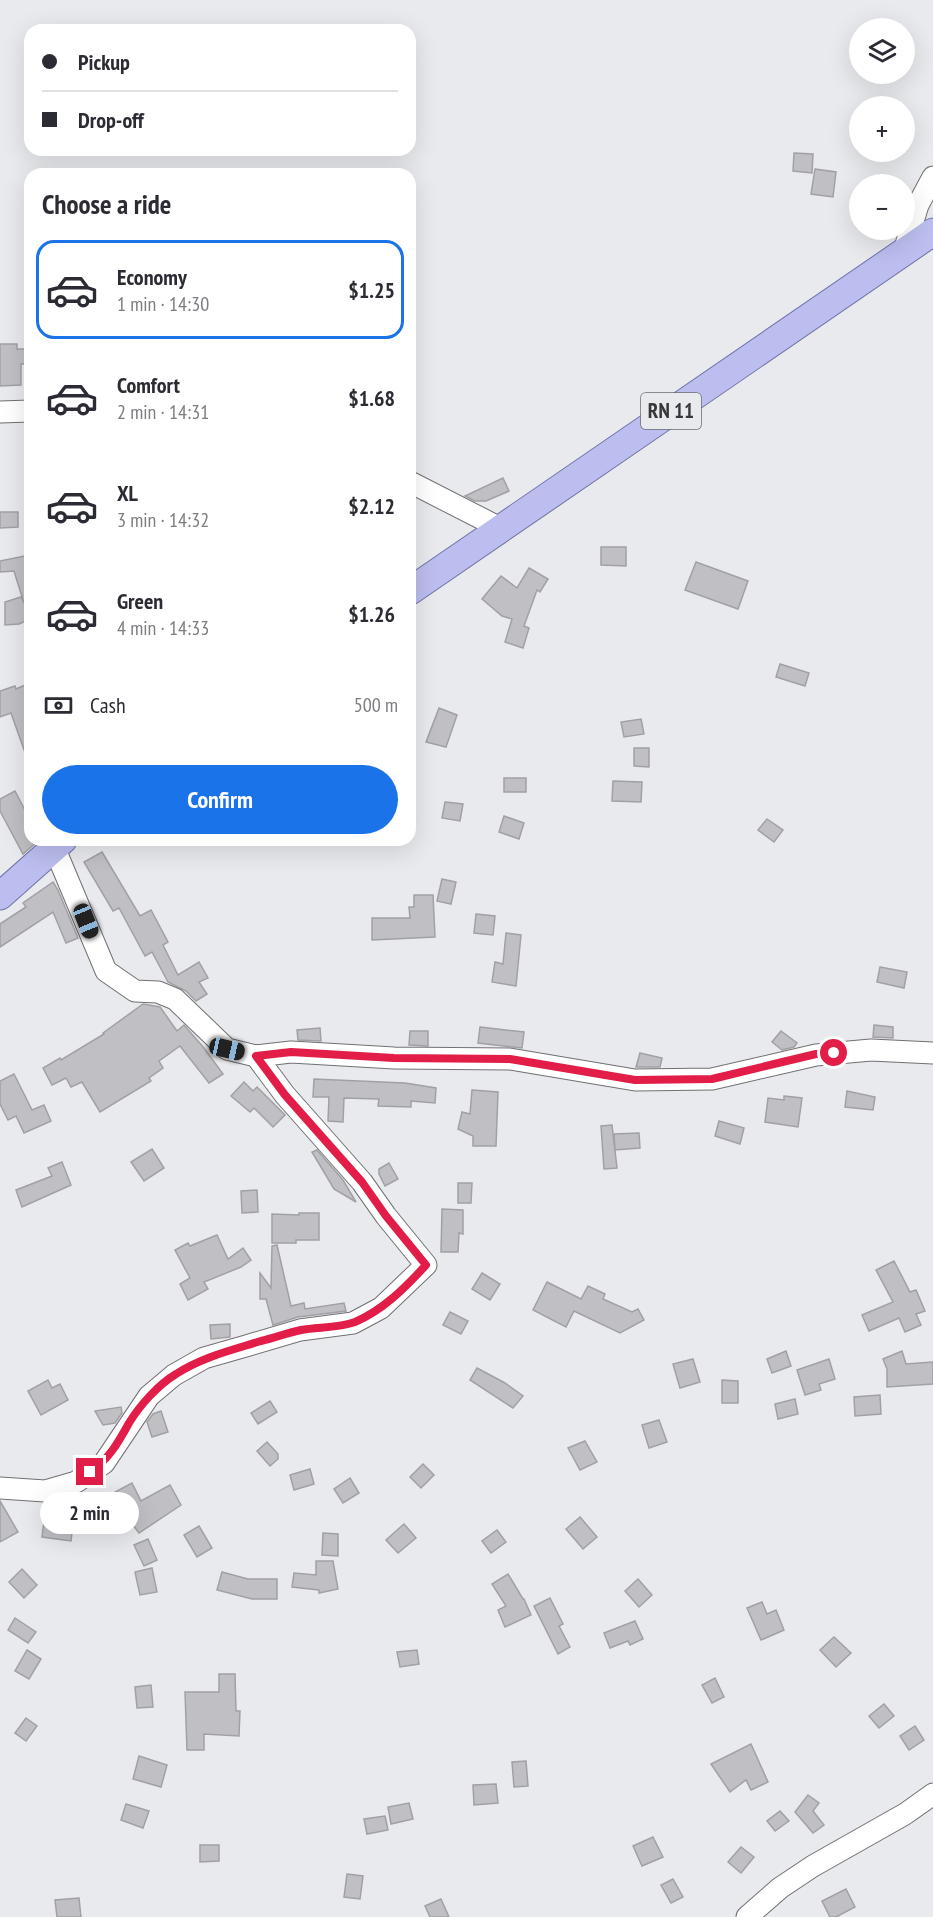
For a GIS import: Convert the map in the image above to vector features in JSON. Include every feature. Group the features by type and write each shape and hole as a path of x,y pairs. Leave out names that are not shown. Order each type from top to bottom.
{"main road":[{"name":"RN 11","path":"416,587 933,232"},
{"path":"0,896 56,846"}],"street":[{"path":"904,251 918,205 933,177"},
{"path":"0,412 24,411"},
{"path":"416,485 500,528"},
{"path":"60,846 106,971 135,991 158,992 175,999 227,1049 256,1056 291,1052 394,1058 510,1059 635,1080 712,1079 816,1054 871,1050 933,1053"},
{"path":"0,1488 45,1491 76,1482 104,1463 149,1396 174,1375 204,1358 300,1330 353,1323 381,1308 426,1265 362,1182 285,1095 256,1056"},
{"path":"747,1917 788,1882 905,1814 933,1794"}],"building":[{"path":"794,153 813,154 812,173 793,171"},
{"path":"815,169 836,172 833,197 811,194"},
{"path":"0,344 17,344 17,349 24,349 21,385 0,386"},
{"path":"503,478 509,491 486,501 475,501 465,496"},
{"path":"0,512 18,512 18,527 0,528"},
{"path":"601,547 626,547 626,566 601,565"},
{"path":"24,556 24,603 14,571 0,572 0,561"},
{"path":"696,562 748,581 738,609 685,590"},
{"path":"529,568 548,579 540,592 537,590 524,626 529,628 523,648 505,642 512,619 502,616 482,599 501,576 517,588"},
{"path":"21,597 24,603 24,622 5,625 5,602"},
{"path":"780,664 809,673 805,686 776,677"},
{"path":"15,686 16,689 24,686 24,750 11,713 0,717 0,691"},
{"path":"439,708 457,715 446,747 426,742"},
{"path":"641,719 644,734 624,737 621,722"},
{"path":"634,748 649,748 649,767 634,766"},
{"path":"504,778 526,778 526,792 504,792"},
{"path":"613,781 642,782 641,802 612,801"},
{"path":"15,791 24,808 24,846 32,846 23,854 0,811 0,799"},
{"path":"445,802 463,804 460,821 442,818"},
{"path":"504,816 524,823 519,839 499,832"},
{"path":"767,819 783,830 774,842 758,830"},
{"path":"102,852 140,916 151,910 168,942 163,945 178,975 199,962 208,978 199,982 207,994 196,1001 186,991 168,982 152,952 145,956 119,908 113,911 84,862"},
{"path":"442,879 456,882 451,904 437,901"},
{"path":"53,882 78,938 66,943 53,912 0,947 0,924 26,907 23,903"},
{"path":"414,895 433,895 435,937 372,940 372,918 410,918 409,907 414,907"},
{"path":"476,914 495,916 493,935 474,933"},
{"path":"506,933 521,935 516,986 492,982 495,962 503,964"},
{"path":"880,967 907,972 904,988 877,982"},
{"path":"143,1004 160,1007 177,1031 184,1025 223,1074 209,1083 180,1046 159,1061 163,1068 149,1078 151,1081 100,1112 82,1082 71,1087 66,1078 52,1085 43,1068 104,1034"},
{"path":"874,1025 893,1027 893,1038 873,1037"},
{"path":"480,1027 524,1032 522,1048 478,1043"},
{"path":"320,1028 321,1041 298,1040 297,1030"},
{"path":"410,1031 428,1031 428,1046 409,1045"},
{"path":"781,1031 797,1043 794,1047 782,1050 772,1042"},
{"path":"640,1053 662,1058 660,1067 636,1067"},
{"path":"14,1074 32,1110 44,1105 51,1121 24,1133 16,1116 8,1120 0,1104 0,1081"},
{"path":"314,1079 405,1083 436,1088 435,1103 411,1101 411,1107 378,1106 379,1099 344,1098 343,1122 328,1121 329,1097 313,1097"},
{"path":"244,1082 253,1091 257,1087 285,1115 273,1127 254,1108 250,1112 231,1096"},
{"path":"472,1090 498,1092 496,1146 473,1146 473,1136 458,1129 462,1112 470,1114"},
{"path":"847,1091 875,1097 873,1110 845,1107"},
{"path":"784,1096 802,1098 798,1127 765,1122 768,1098 784,1100"},
{"path":"719,1121 744,1128 740,1144 715,1136"},
{"path":"612,1125 617,1168 604,1169 601,1126"},
{"path":"639,1133 640,1148 615,1150 614,1134"},
{"path":"152,1149 164,1168 144,1181 131,1162"},
{"path":"317,1150 343,1180 356,1202 334,1189 312,1152"},
{"path":"62,1162 71,1185 22,1207 16,1190 52,1176 48,1168"},
{"path":"389,1163 398,1179 385,1186 379,1169"},
{"path":"458,1183 472,1183 471,1203 458,1203"},
{"path":"257,1190 258,1212 242,1213 241,1191"},
{"path":"442,1209 463,1210 463,1234 459,1233 458,1252 441,1252"},
{"path":"299,1213 319,1213 319,1240 272,1243 272,1214 299,1215"},
{"path":"217,1235 228,1259 243,1248 251,1260 241,1267 204,1282 208,1289 188,1300 180,1284 190,1278 175,1250 188,1243 190,1246"},
{"path":"277,1245 291,1306 304,1303 305,1309 344,1303 346,1311 298,1317 273,1325 266,1299 260,1299 260,1273 271,1288 272,1246"},
{"path":"894,1261 910,1292 916,1290 925,1311 916,1314 921,1325 905,1332 899,1318 869,1331 862,1315 893,1302 876,1270"},
{"path":"482,1273 500,1284 490,1300 472,1289"},
{"path":"547,1282 581,1299 588,1286 605,1294 603,1299 632,1312 638,1309 644,1320 620,1333 574,1311 566,1327 533,1310"},
{"path":"450,1312 468,1321 461,1334 443,1325"},
{"path":"230,1324 230,1337 211,1339 210,1325"},
{"path":"786,1351 791,1366 772,1373 767,1359"},
{"path":"902,1351 906,1364 933,1362 933,1384 887,1387 887,1369 883,1359"},
{"path":"693,1359 700,1382 680,1388 673,1364"},
{"path":"829,1359 835,1379 819,1384 821,1390 805,1395 797,1370"},
{"path":"477,1368 523,1396 513,1408 470,1380"},
{"path":"48,1380 52,1388 60,1384 68,1400 41,1415 28,1391"},
{"path":"722,1380 738,1381 738,1403 722,1403"},
{"path":"880,1395 881,1414 855,1416 854,1397"},
{"path":"795,1399 798,1414 778,1419 775,1404"},
{"path":"270,1401 277,1412 258,1424 251,1413"},
{"path":"121,1407 122,1413 115,1423 103,1425 95,1411"},
{"path":"161,1411 168,1432 152,1437 147,1422 153,1414"},
{"path":"659,1420 667,1442 649,1448 642,1425"},
{"path":"585,1441 597,1462 580,1470 568,1448"},
{"path":"267,1442 278,1454 278,1459 270,1466 257,1451"},
{"path":"423,1464 434,1475 421,1488 410,1477"},
{"path":"310,1469 314,1484 294,1490 290,1475"},
{"path":"350,1478 359,1493 343,1503 334,1489"},
{"path":"132,1483 141,1501 170,1485 181,1505 139,1533 126,1516 115,1492"},
{"path":"0,1501 18,1532 0,1542"},
{"path":"45,1513 74,1517 71,1541 42,1537"},
{"path":"580,1517 597,1537 583,1549 566,1529"},
{"path":"404,1524 416,1538 398,1553 386,1540"},
{"path":"199,1526 212,1548 197,1557 184,1535"},
{"path":"497,1530 506,1542 491,1553 482,1541"},
{"path":"323,1533 338,1534 338,1556 322,1555"},
{"path":"148,1539 157,1560 144,1566 134,1545"},
{"path":"316,1561 333,1561 338,1589 319,1593 319,1590 292,1587 294,1573 316,1575"},
{"path":"152,1568 157,1592 140,1595 135,1572"},
{"path":"22,1569 37,1585 24,1598 9,1582"},
{"path":"222,1572 248,1579 277,1579 277,1599 252,1599 217,1590"},
{"path":"508,1574 531,1615 505,1627 498,1610 506,1606 492,1584"},
{"path":"638,1579 652,1595 639,1607 625,1591"},
{"path":"550,1598 563,1624 559,1626 570,1647 558,1654 534,1606"},
{"path":"762,1602 767,1614 776,1610 784,1630 761,1640 747,1608"},
{"path":"15,1618 36,1632 28,1643 8,1630"},
{"path":"635,1621 643,1639 630,1645 628,1641 610,1648 604,1633"},
{"path":"834,1637 851,1653 836,1667 820,1650"},
{"path":"27,1650 41,1659 29,1679 15,1671"},
{"path":"417,1650 419,1664 400,1667 397,1652"},
{"path":"219,1674 235,1674 236,1711 240,1711 239,1736 204,1734 204,1750 187,1750 185,1692 219,1692"},
{"path":"715,1678 724,1697 712,1703 702,1685"},
{"path":"151,1685 153,1707 137,1708 135,1687"},
{"path":"884,1704 894,1716 879,1728 869,1716"},
{"path":"26,1718 37,1726 26,1741 15,1733"},
{"path":"915,1726 924,1740 909,1750 900,1736"},
{"path":"751,1744 768,1782 751,1790 746,1780 730,1792 711,1764"},
{"path":"139,1756 167,1765 161,1787 133,1779"},
{"path":"526,1761 528,1786 514,1787 512,1762"},
{"path":"496,1784 498,1803 474,1805 473,1785"},
{"path":"808,1795 819,1803 813,1811 824,1825 813,1833 795,1812"},
{"path":"409,1803 413,1819 391,1824 388,1807"},
{"path":"126,1804 149,1811 143,1828 121,1820"},
{"path":"780,1811 789,1821 775,1831 767,1821"},
{"path":"385,1816 388,1830 367,1834 364,1819"},
{"path":"653,1837 663,1857 642,1866 633,1846"},
{"path":"200,1845 219,1845 219,1861 200,1862"},
{"path":"741,1847 754,1857 741,1873 728,1862"},
{"path":"347,1874 363,1876 360,1899 344,1897"},
{"path":"673,1879 683,1897 671,1903 661,1885"},
{"path":"846,1889 855,1907 836,1917 830,1917 822,1901"},
{"path":"79,1898 81,1917 57,1917 55,1900"},
{"path":"441,1899 449,1917 430,1917 425,1906"}],"route":[{"path":"90,1472 104,1463 149,1396 174,1375 204,1358 300,1330 353,1323 381,1308 426,1265 362,1182 285,1095 256,1056 291,1052 394,1058 510,1059 635,1080 712,1079 816,1054 834,1053"}]}
